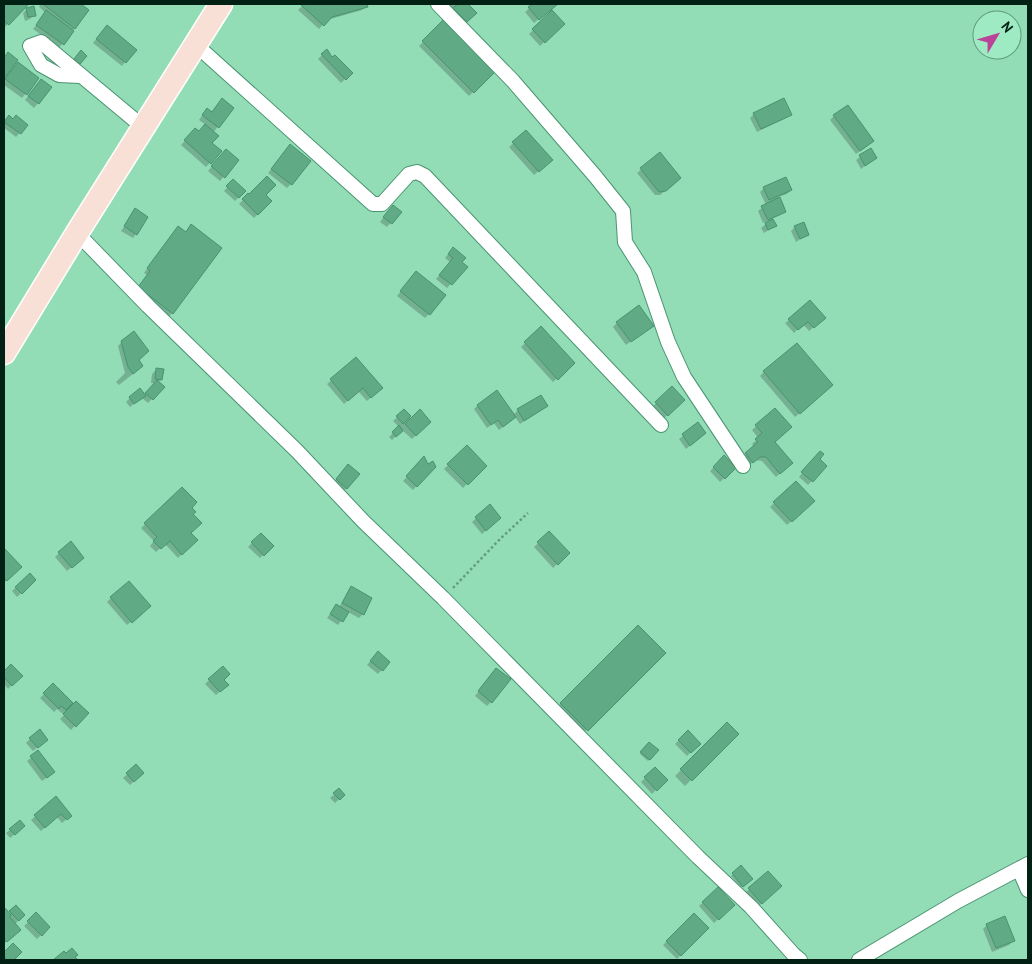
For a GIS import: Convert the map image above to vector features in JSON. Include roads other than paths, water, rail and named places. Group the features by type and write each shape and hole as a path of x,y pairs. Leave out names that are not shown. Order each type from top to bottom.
{"main road":[{"path":"4,353 221,4"}],"street":[{"path":"438,4 513,81 623,211 625,242 644,272 668,342 684,377 743,466"},
{"path":"195,44 373,204 382,204 409,174 417,172 424,176 661,425"},
{"path":"80,76 143,127"},
{"path":"77,233 148,306 297,451 363,521 443,598 698,857 751,907 800,960"},
{"path":"858,960 958,901 1024,867 1028,890"}]}
